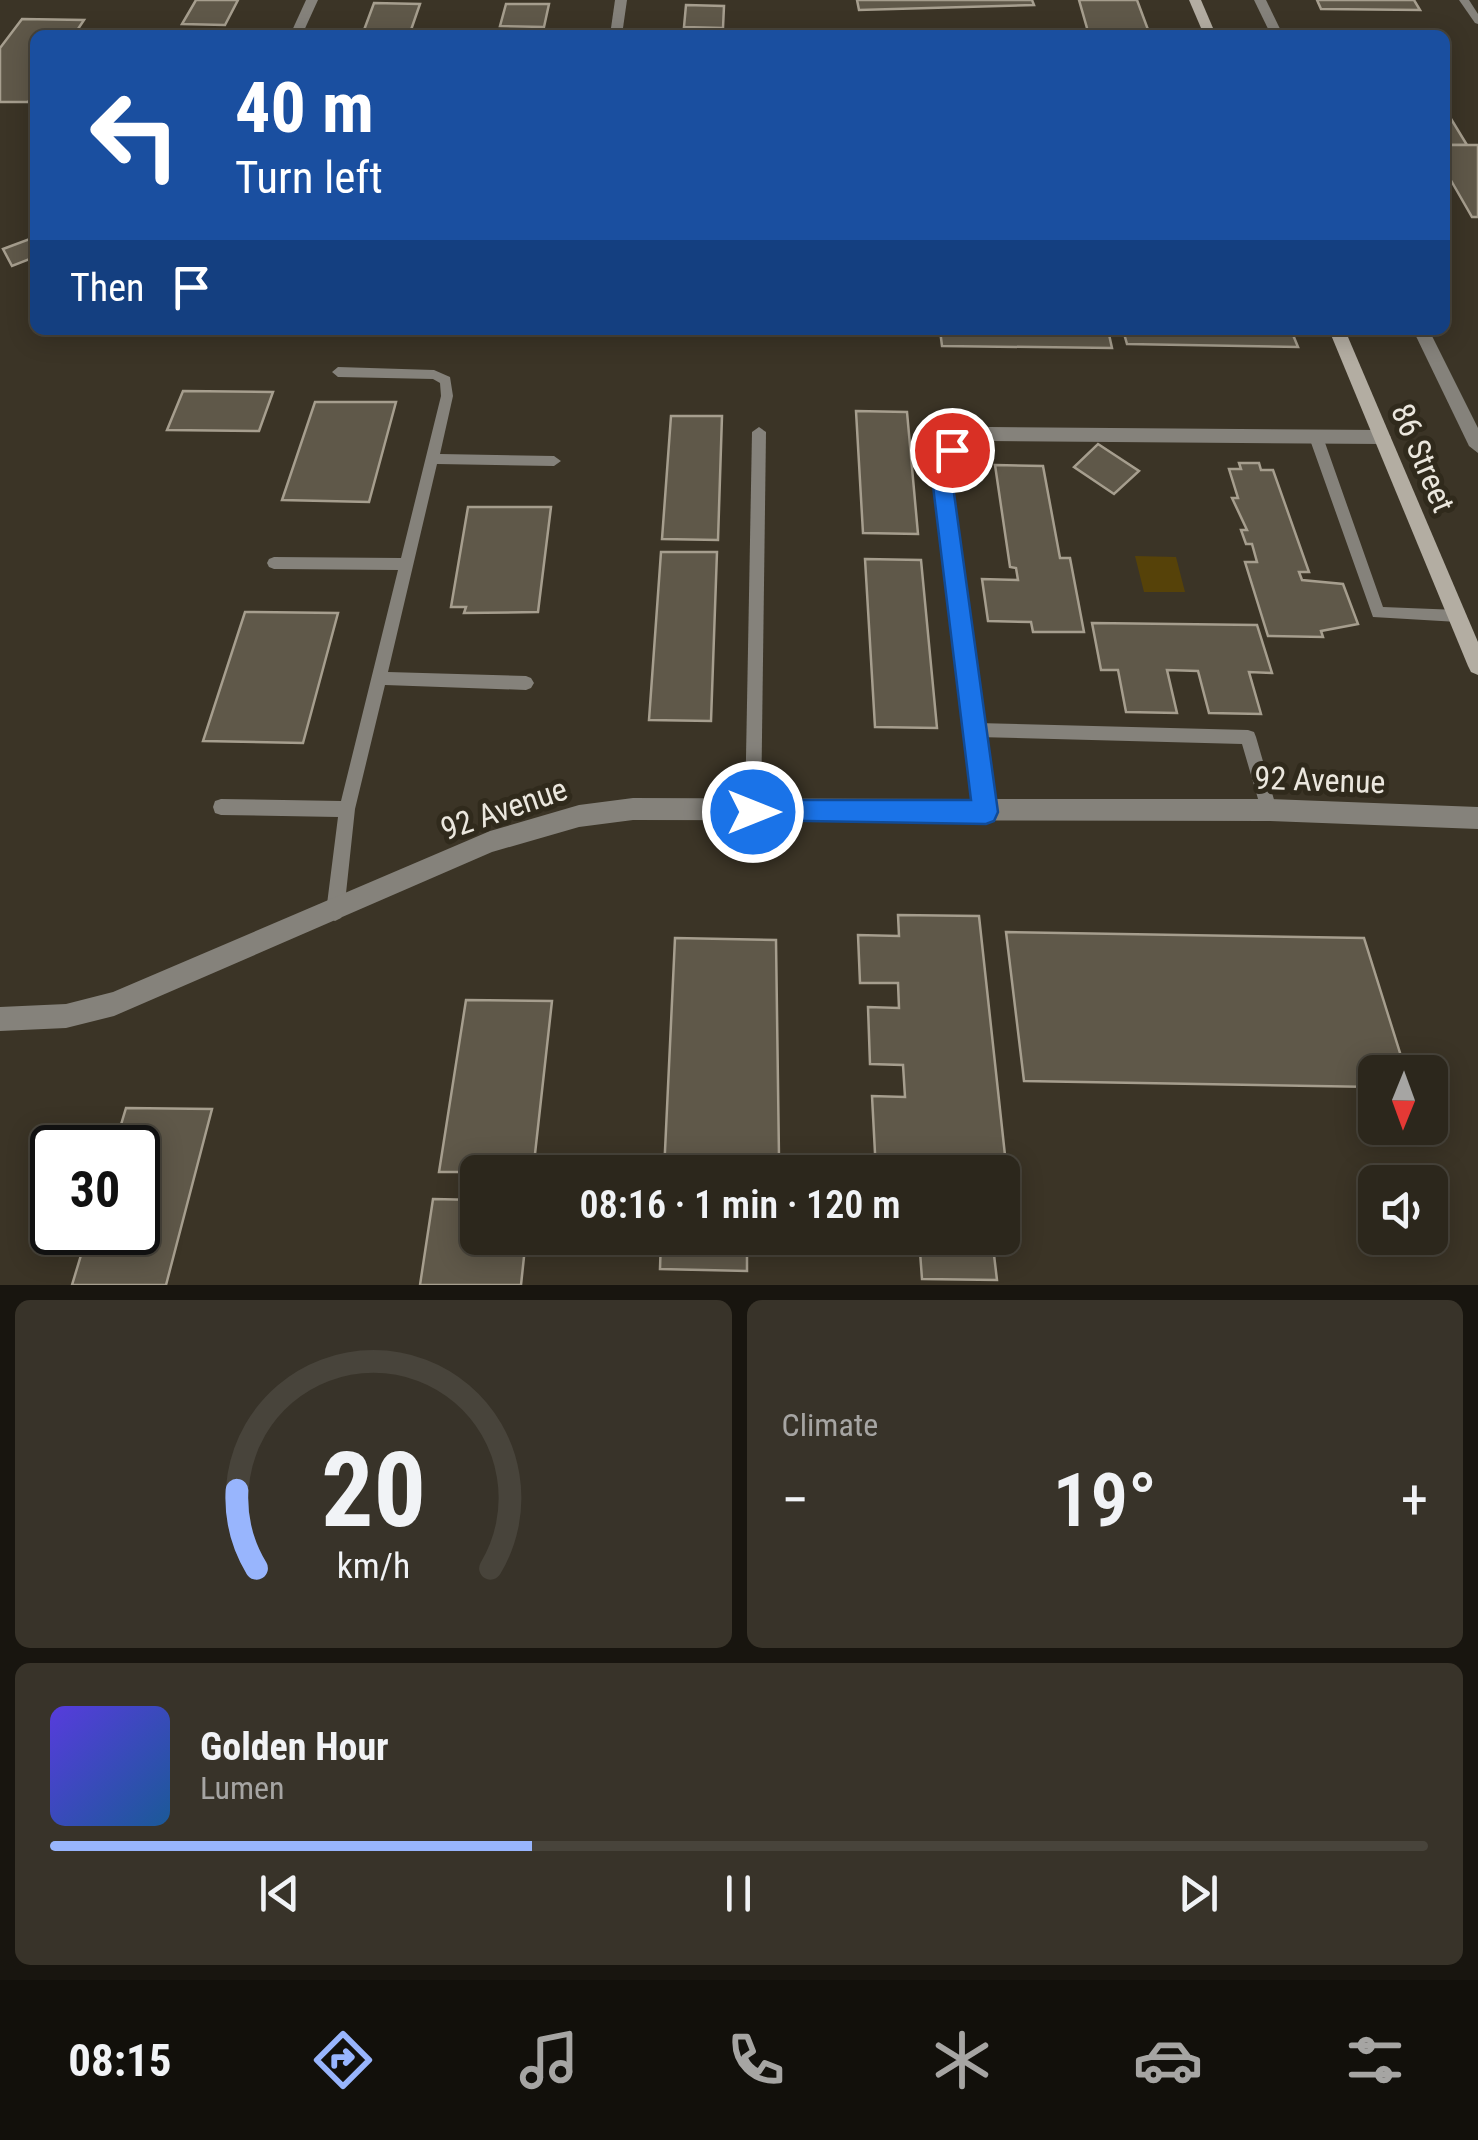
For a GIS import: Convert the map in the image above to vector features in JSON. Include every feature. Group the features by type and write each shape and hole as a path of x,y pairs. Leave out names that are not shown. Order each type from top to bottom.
{"main road":[{"path":"1196,0 1208,30"},
{"name":"86 Street","path":"1339,335 1478,666"}],"street":[{"path":"298,30 312,0"},
{"path":"617,30 622,0"},
{"path":"1260,0 1275,30"},
{"name":"86 Street","path":"1424,335 1477,442"},
{"path":"986,812 943,486 942,464 952,450 966,440 989,434 1382,437"},
{"name":"92 Avenue","path":"0,1019 66,1016 114,1004 532,827 634,809 1269,810 1478,818"}],"lane":[{"path":"1464,0 1478,21"},
{"path":"335,912 347,810 447,396 446,380 434,375 338,372"},
{"path":"753,812 759,432"},
{"path":"1316,437 1378,612 1458,616"},
{"path":"431,459 554,461"},
{"path":"274,563 406,564"},
{"path":"379,678 526,684"},
{"path":"977,730 1248,737 1269,810"},
{"path":"221,807 347,810"}],"shaded area":[{"path":"1135,556 1176,557 1185,592 1144,592"}],"building":[{"path":"196,0 238,0 225,25 182,24"},
{"path":"857,0 1032,0 1034,5 859,10"},
{"path":"1079,0 1137,0 1148,30 1088,30"},
{"path":"1317,0 1414,0 1420,10 1321,9"},
{"path":"374,3 420,4 411,30 364,30"},
{"path":"506,4 549,4 544,27 500,26"},
{"path":"686,5 724,6 723,28 684,27"},
{"path":"22,19 84,20 77,30 30,30 28,102 0,102 0,48"},
{"path":"1450,117 1467,145 1450,145"},
{"path":"1450,145 1478,145 1478,217 1472,217 1450,179"},
{"path":"30,239 30,259 12,266 3,249"},
{"path":"941,335 1109,335 1112,348 942,346"},
{"path":"1124,335 1293,335 1298,347 1127,344"},
{"path":"183,391 273,392 259,431 167,430"},
{"path":"315,402 396,402 369,502 282,500"},
{"path":"856,411 907,412 918,534 863,533"},
{"path":"671,416 722,416 718,540 662,539"},
{"path":"1098,444 1139,471 1114,494 1074,467"},
{"path":"1239,463 1259,463 1261,470 1273,470 1309,572 1299,572 1302,580 1343,584 1358,624 1321,631 1323,637 1268,636 1245,562 1257,562 1252,544 1246,544 1241,530 1247,530 1232,498 1238,498 1229,469 1241,469"},
{"path":"995,465 1043,466 1060,558 1070,558 1084,632 1033,632 1031,622 988,621 982,579 1018,580 1016,568 1010,567"},
{"path":"468,507 551,507 538,612 464,613 466,607 451,607"},
{"path":"661,552 717,552 711,721 649,720"},
{"path":"865,559 921,560 937,728 875,727"},
{"path":"245,612 338,613 303,743 203,741"},
{"path":"1092,623 1257,625 1272,673 1249,672 1261,714 1209,713 1198,671 1167,670 1177,713 1126,712 1118,670 1101,670"},
{"path":"898,915 979,916 1005,1155 875,1155 872,1096 905,1097 903,1065 870,1064 868,1007 899,1008 898,983 860,983 858,935 899,936"},
{"path":"1006,932 1364,938 1401,1055 1358,1055 1358,1087 1024,1081"},
{"path":"675,938 776,940 779,1155 665,1155"},
{"path":"466,1000 552,1001 535,1155 460,1155 460,1172 439,1172"},
{"path":"126,1108 212,1109 166,1285 72,1285 81,1255 160,1255 160,1125 121,1125"},
{"path":"433,1199 460,1200 460,1255 524,1255 521,1285 420,1285"},
{"path":"660,1255 747,1255 747,1271 660,1269"},
{"path":"920,1255 994,1255 997,1280 922,1279"}],"route":[{"path":"753,812 986,812 943,486 942,464 952,450"}]}
